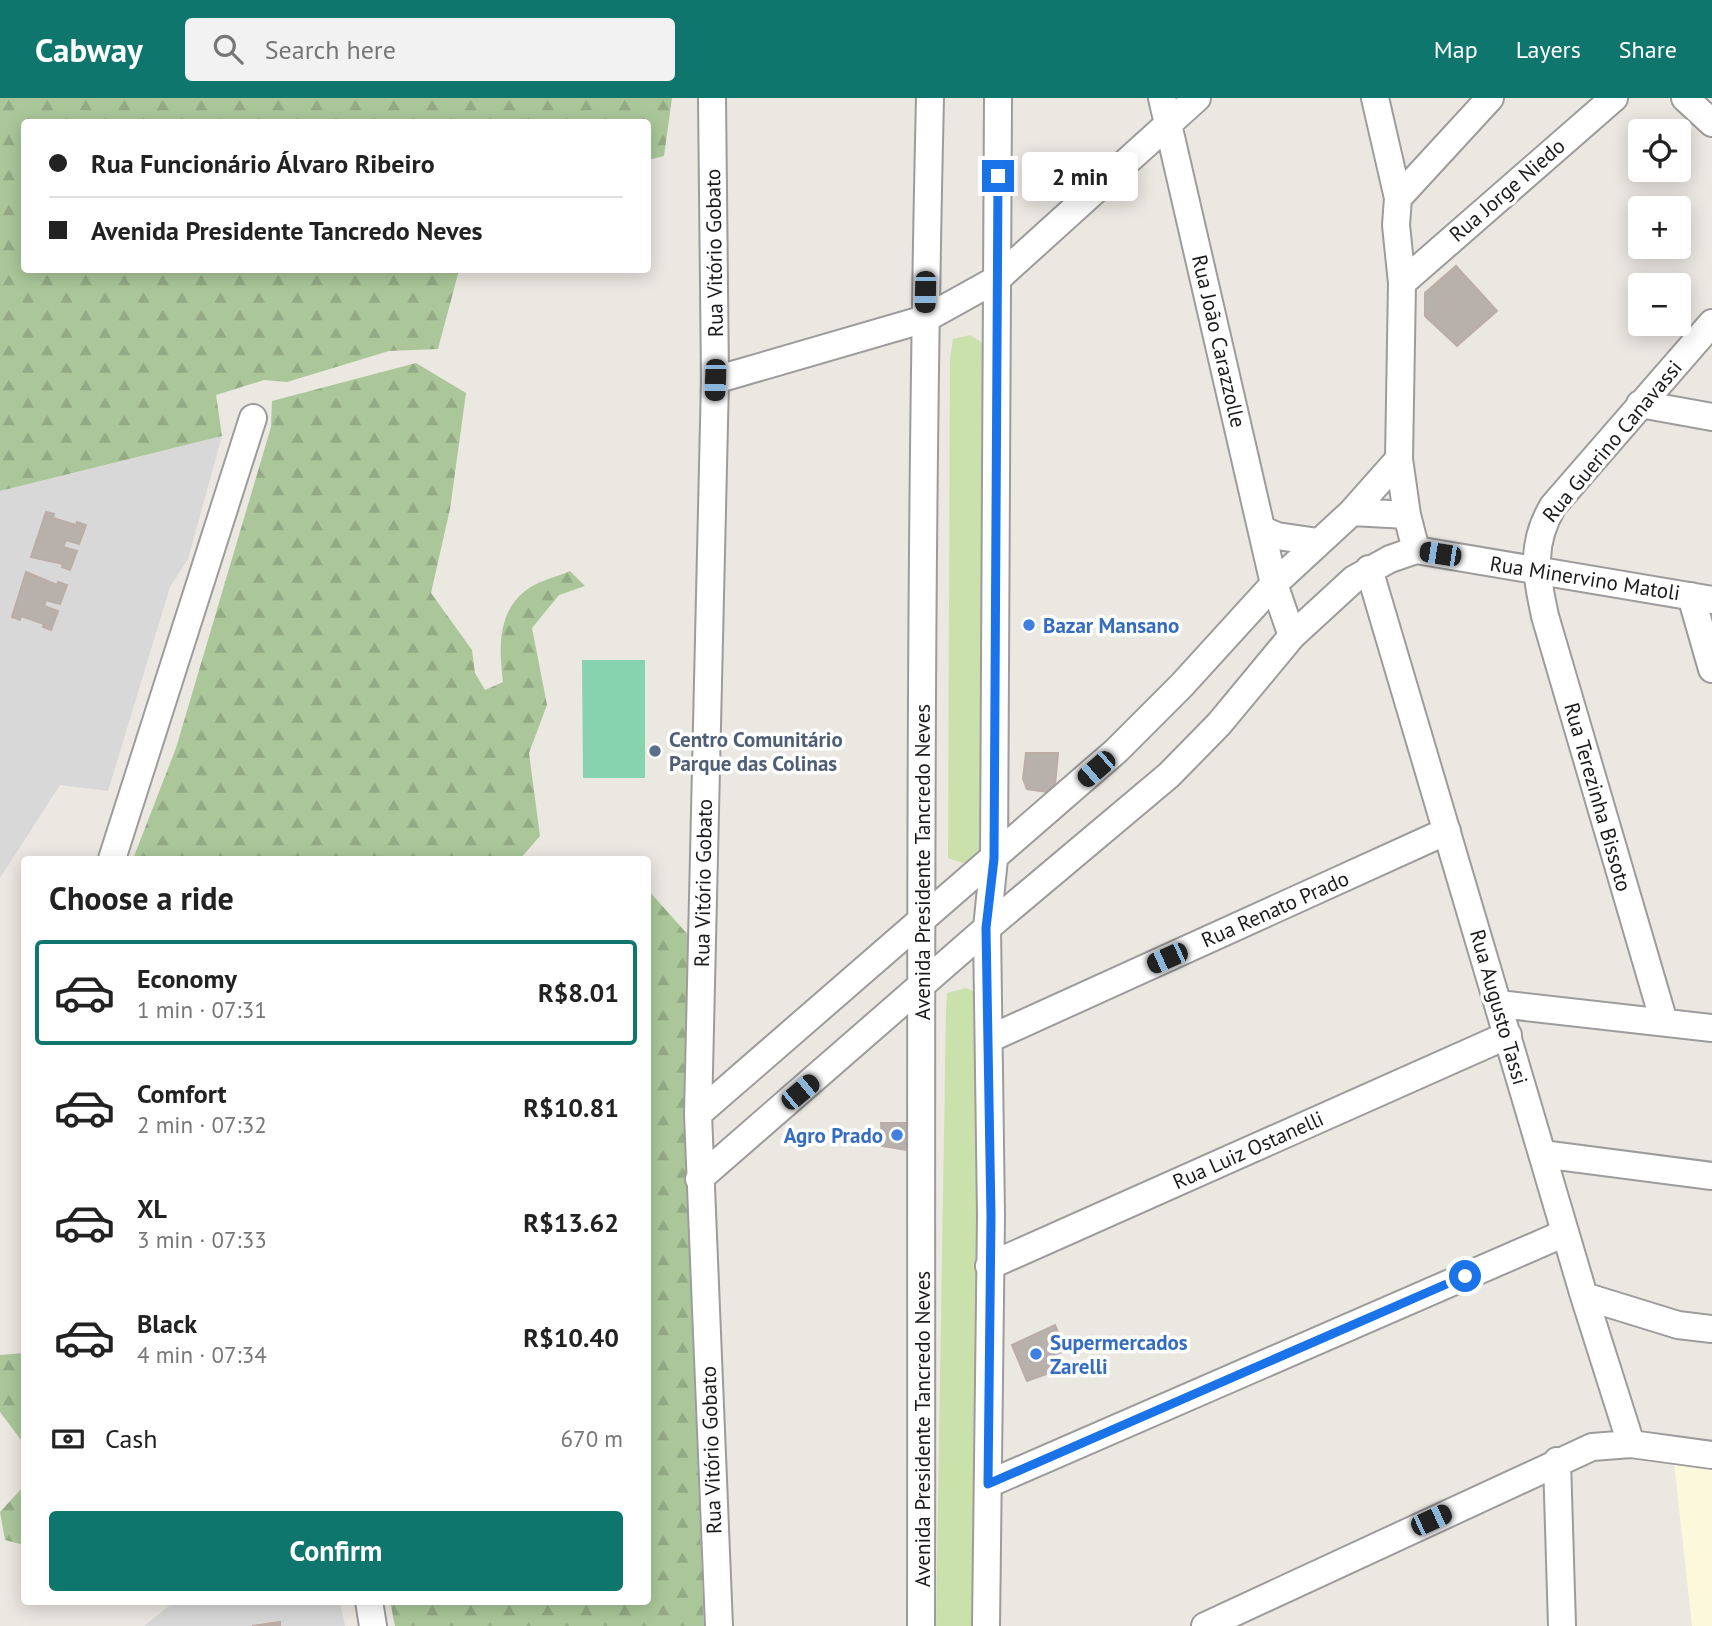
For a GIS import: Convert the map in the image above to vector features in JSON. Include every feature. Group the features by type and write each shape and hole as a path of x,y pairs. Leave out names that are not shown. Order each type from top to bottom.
{"street":[{"name":"Rua Vitório Gobato","path":"712,98 715,380 698,1114 719,1626"},
{"name":"Avenida Presidente Tancredo Neves","path":"921,1626 921,918 925,319 930,98"},
{"path":"986,1626 989,1039 986,928 994,859 998,98"},
{"path":"715,380 925,319 996,279 1164,110 1197,98"},
{"path":"699,1179 986,928 1169,775 1219,724 1292,636 1354,579 1369,569 1416,550 1407,515 1399,458 1402,284 1396,225 1398,198 1375,98"},
{"path":"1398,198 1490,98"},
{"name":"Rua Jorge Niedo","path":"1402,284 1614,98"},
{"path":"1685,98 1712,123"},
{"name":"Rua João Carazzolle","path":"1164,110 1274,584 1292,636"},
{"name":"Rua Guerino Canavassi","path":"1535,570 1541,527 1553,506 1712,323"},
{"path":"1640,404 1712,417"},
{"path":"114,856 253,418"},
{"path":"698,1114 1116,751 1182,685 1274,584 1352,512 1399,458"},
{"path":"1352,512 1407,515"},
{"path":"1263,530 1277,536 1318,542"},
{"name":"Rua Minervino Matoli","path":"1416,550 1702,598"},
{"name":"Rua Augusto Tassi","path":"1369,569 1565,1233 1632,1444"},
{"name":"Rua Terezinha Bissoto","path":"1535,570 1545,616 1664,1022"},
{"path":"1702,598 1712,669"},
{"name":"Rua Renato Prado","path":"989,1039 1447,831"},
{"path":"1499,1004 1712,1028"},
{"name":"Rua Luiz Ostanelli","path":"989,1266 1508,1035"},
{"path":"1542,1154 1712,1176"},
{"path":"988,1484 1565,1233"},
{"path":"1584,1296 1678,1325 1712,1329"},
{"path":"1205,1626 1592,1447 1632,1444 1712,1455"},
{"path":"1557,1461 1562,1626"},
{"path":"370,1605 373,1626"}],"shaded area":[{"path":"222,436 188,559 170,587 108,791 60,785 0,878 0,491"},
{"path":"1674,1463 1712,1470 1712,1626 1692,1626"},
{"path":"170,1605 341,1605 345,1626 144,1626"}],"green space":[{"path":"0,98 672,98 664,156 651,159 651,119 21,119 21,273 458,273 438,349 389,351 287,382 264,380 216,395 222,436 0,491"},
{"path":"970,335 989,347 986,848 968,865 948,858 950,359 953,339"},
{"path":"416,363 466,393 450,509 431,593 472,650 475,673 485,690 503,682 502,633 509,610 516,600 535,584 570,571 585,586 559,595 532,628 547,705 529,753 540,836 523,856 134,856 176,748 271,427 272,401"},
{"path":"582,660 645,660 645,778 583,778"},
{"path":"651,893 690,937 685,1141 704,1626 395,1626 391,1605 651,1605"},
{"path":"966,988 980,994 978,1626 936,1626 946,1011 947,993"},
{"path":"21,1353 21,1440 0,1412 0,1355"},
{"path":"21,1489 21,1544 5,1540 0,1512"}],"building":[{"path":"1456,266 1497,311 1457,346 1425,316 1425,293"},
{"path":"46,512 54,514 53,518 86,525 79,544 66,540 63,547 77,551 70,570 62,567 63,564 31,557"},
{"path":"26,572 57,585 58,582 67,585 60,604 46,600 44,606 58,611 51,630 43,627 44,624 21,616 20,620 12,617"},
{"path":"1026,753 1058,753 1055,785 1047,792 1027,789 1023,779"},
{"name":"Agro Prado","path":"881,1123 912,1123 913,1151 882,1146"},
{"name":"Supermercados Zarelli","path":"1055,1325 1065,1350 1049,1358 1055,1371 1027,1381 1012,1345"},
{"path":"280,1622 280,1626 252,1626"}],"place":[{"name":"Bazar Mansano","path":"1029,625"},
{"name":"Centro Comunitário Parque das Colinas","path":"655,751"},
{"name":"Agro Prado","path":"897,1135"},
{"name":"Supermercados Zarelli","path":"1036,1354"}],"route":[{"path":"998,176 994,859 986,928 991,1216 988,1484 1465,1276"}]}
